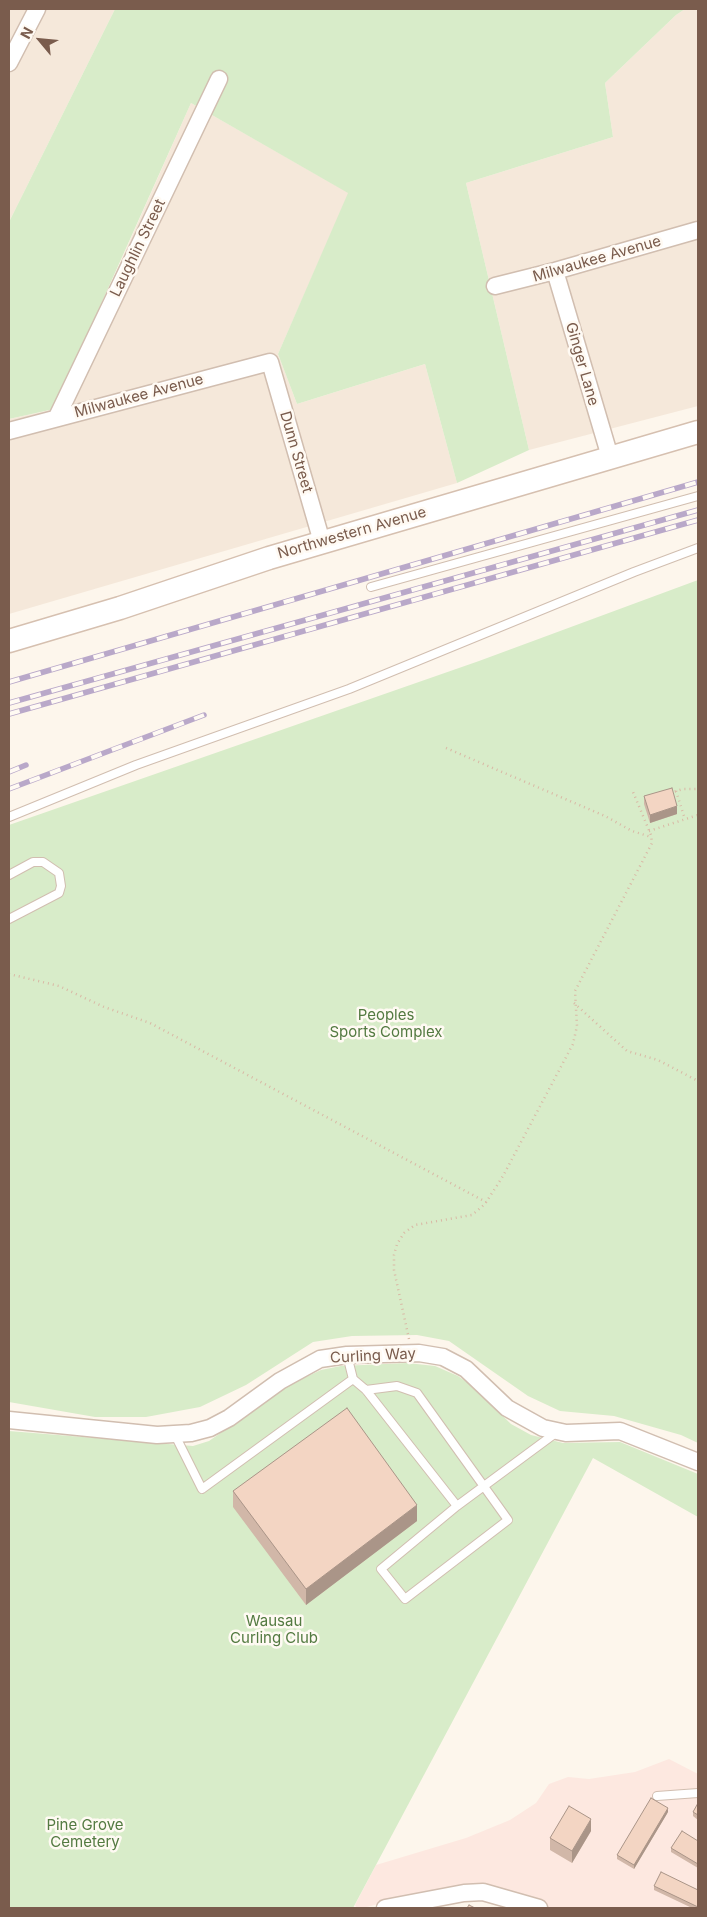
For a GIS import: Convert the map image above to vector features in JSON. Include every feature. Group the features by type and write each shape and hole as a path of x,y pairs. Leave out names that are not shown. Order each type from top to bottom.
{"street":[{"path":"9,64 37,9"},
{"name":"Laughlin Street","path":"57,417 219,79"},
{"name":"Milwaukee Avenue","path":"495,286 555,272 698,230"},
{"name":"Ginger Lane","path":"555,272 610,457"},
{"name":"Milwaukee Avenue","path":"9,431 270,362"},
{"name":"Dunn Street","path":"270,362 322,542"},
{"name":"Northwestern Avenue","path":"9,641 120,608 322,542 698,432"},
{"name":"Curling Way","path":"9,1420 175,1435 201,1431 220,1424 302,1367 320,1359 348,1355 409,1353 436,1355 459,1364 475,1375 513,1413 536,1425 558,1432 620,1431 698,1462"},
{"path":"386,1908 464,1893 483,1892 540,1908"}],"lane":[{"path":"371,587 698,496"},
{"path":"9,817 136,764 348,689 520,621 634,572 698,548"},
{"path":"9,875 33,862 43,862 59,873 61,886 59,893 9,918"},
{"path":"348,1355 353,1380 366,1390 457,1506"},
{"path":"175,1435 202,1489 353,1380"},
{"path":"366,1390 397,1386 417,1393 484,1486 508,1520 405,1599 381,1569 457,1506 484,1486 558,1432"},
{"path":"657,1796 698,1793"}],"path":[{"path":"446,748 588,809 632,831 651,837"},
{"path":"669,794 676,791 698,789"},
{"path":"676,791 685,820"},
{"path":"409,1353 406,1316 393,1260 397,1244 404,1233 415,1225 472,1215 486,1202 573,1044 577,1026 574,1003 575,991 644,863 652,844 650,832 633,792"},
{"path":"638,804 646,802"},
{"path":"650,832 698,815"},
{"path":"9,974 59,986 104,1007 150,1023 486,1202"},
{"path":"574,1003 598,1022 627,1051 658,1060 698,1081"}],"shaded area":[{"path":"9,9 115,9 9,222"},
{"path":"685,9 698,9 698,406 529,450 466,183 613,137 605,83 676,15"},
{"path":"191,103 349,193 278,354 297,404 425,364 457,483 9,614 9,419 55,409"},
{"path":"669,1759 698,1774 698,1908 549,1908 506,1892 386,1902 363,1908 357,1908 355,1905 376,1865 466,1838 510,1820 536,1803 549,1784 568,1777 589,1779 635,1772"}],"green space":[{"path":"115,9 685,9 676,15 605,83 613,137 466,183 529,450 457,483 425,364 297,404 278,354 348,193 191,103 54,409 9,419 9,222"},
{"name":"Peoples Sports Complex","path":"698,580 698,1443 681,1435 614,1416 560,1411 528,1396 449,1341 417,1335 352,1336 313,1342 246,1385 200,1407 146,1417 95,1417 9,1402 9,825 479,661"},
{"name":"Wausau Curling Club","path":"407,1363 435,1366 458,1376 472,1386 511,1424 531,1435 563,1443 620,1442 698,1474 698,1517 593,1458 353,1908 9,1908 9,1431 193,1446 209,1441 291,1384 321,1370 341,1366"}],"building":[{"path":"672,788 677,806 650,815 644,796"},
{"path":"347,1408 417,1505 306,1589 233,1491"},
{"path":"651,1798 668,1808 634,1865 617,1855"},
{"path":"698,1803 698,1815 693,1812"},
{"path":"569,1806 591,1819 572,1851 550,1838"},
{"path":"682,1831 698,1841 698,1864 671,1848"},
{"path":"661,1872 698,1890 698,1907 654,1886"}],"railway":[{"path":"9,682 698,482"},
{"path":"9,703 698,510"},
{"path":"9,714 698,520"},
{"path":"9,789 204,715"},
{"path":"9,772 26,765"}],"park label":[{"name":"Pine Grove Cemetery","path":"85,1834"}]}
